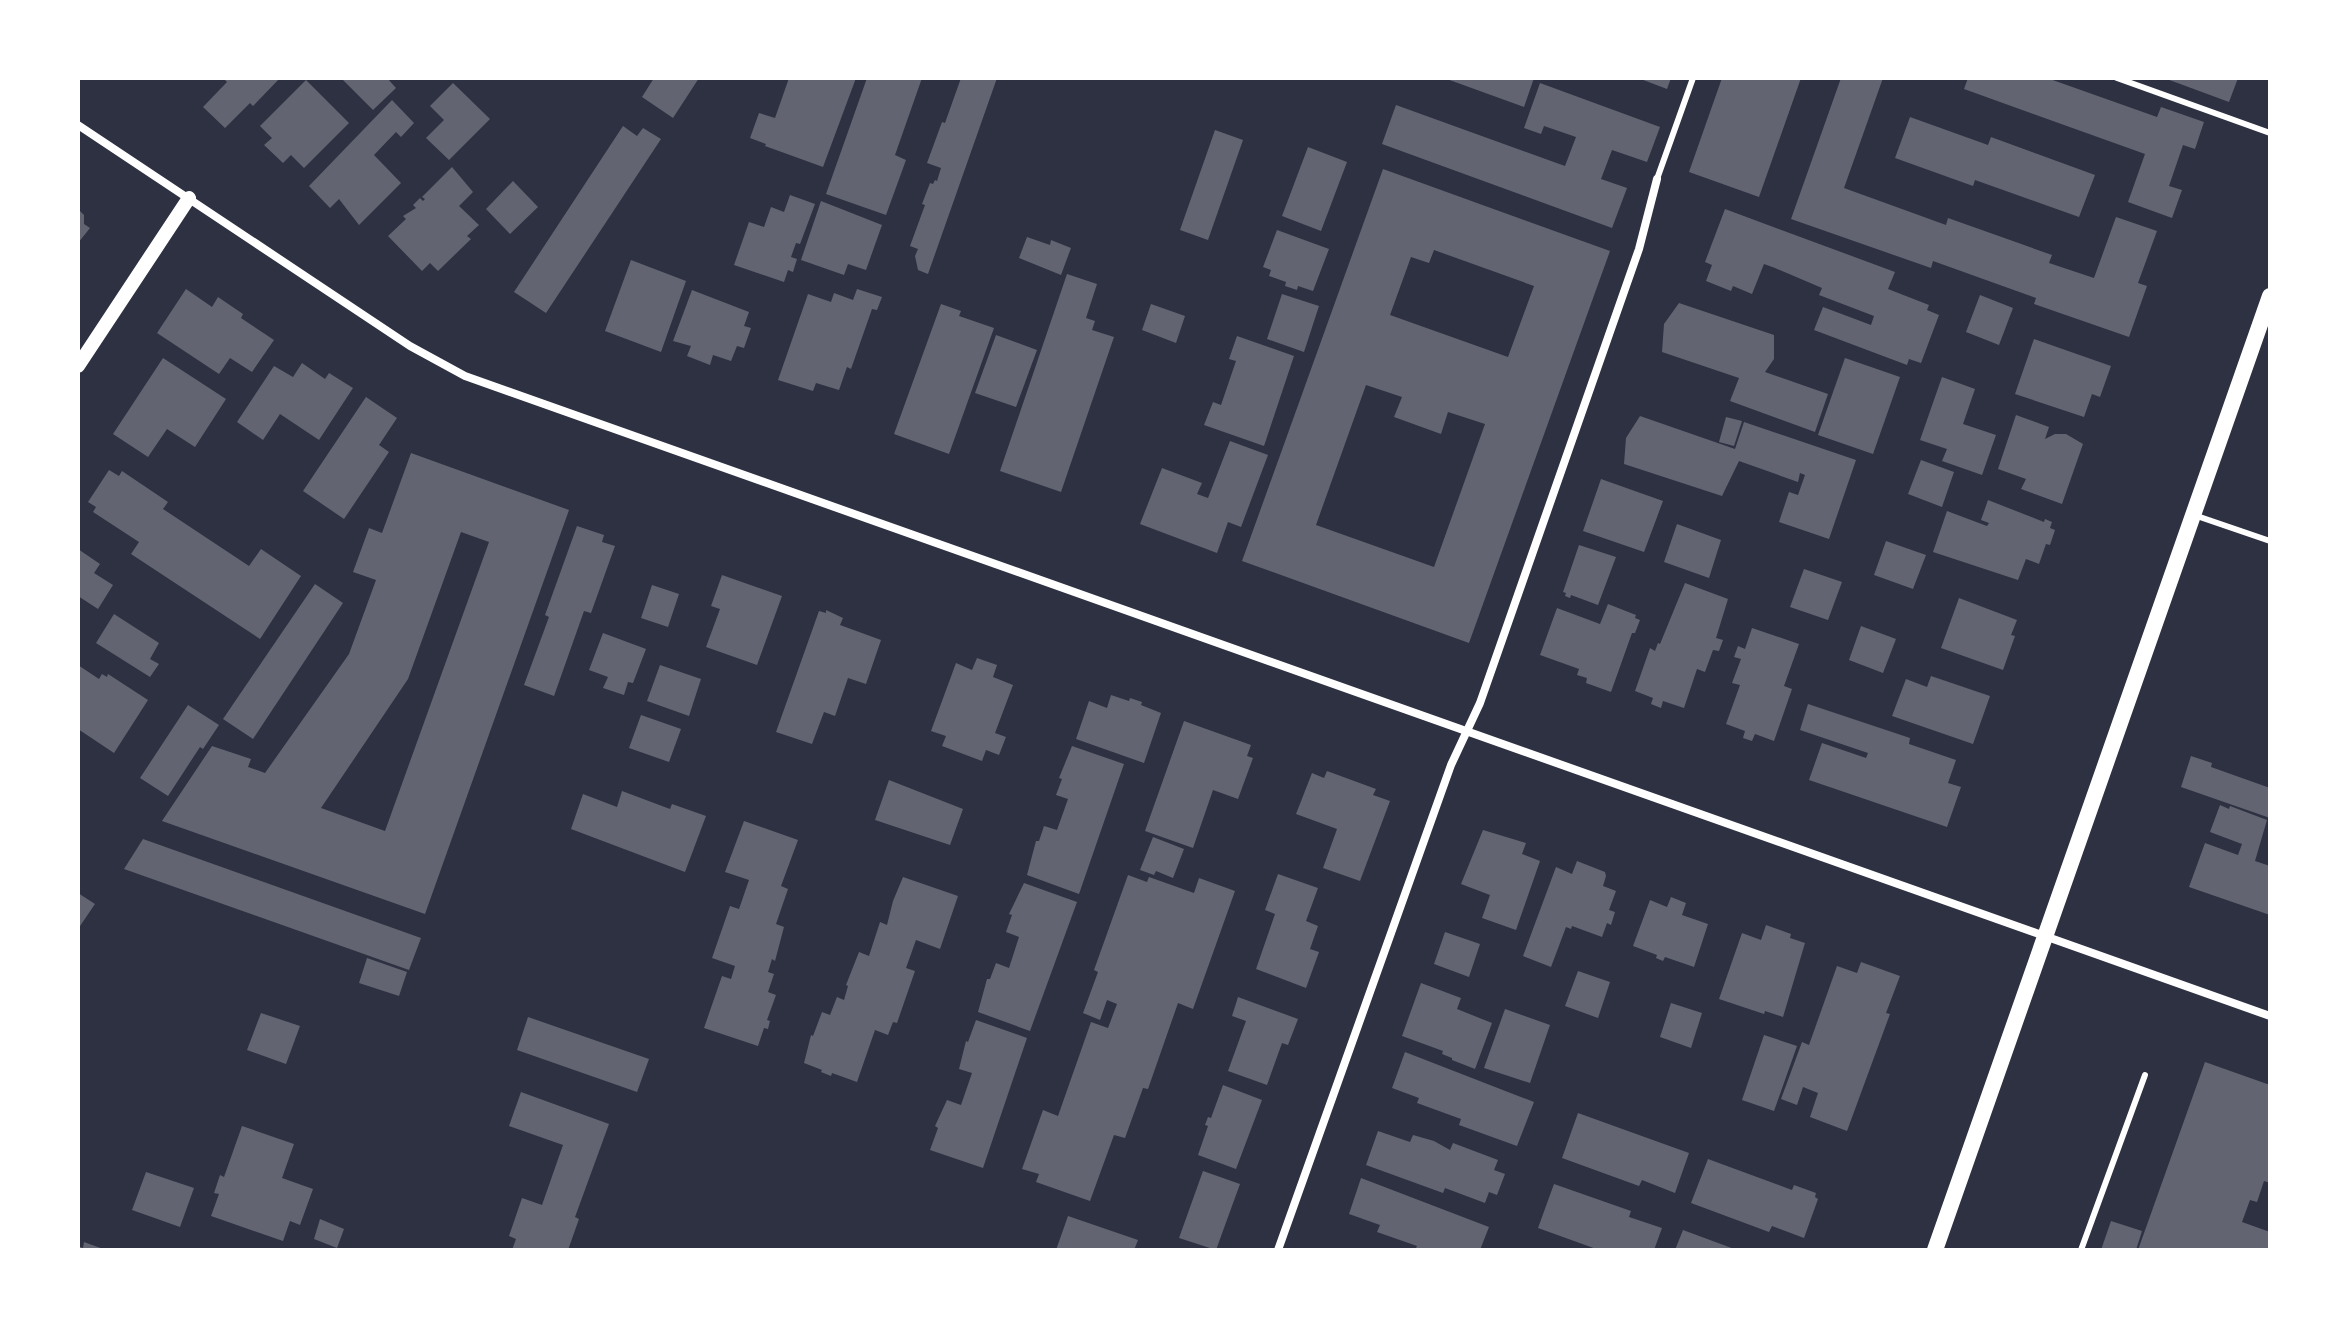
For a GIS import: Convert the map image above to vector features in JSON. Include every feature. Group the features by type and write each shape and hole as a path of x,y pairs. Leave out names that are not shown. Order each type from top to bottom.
{"main road":[{"path":"1935,1250 2270,296"}],"street":[{"path":"78,125 410,346 465,376 2270,1016"},
{"path":"1278,1250 1451,765 1485,689 1639,249 1657,179"},
{"path":"78,366 189,198"}],"lane":[{"path":"1657,179 1693,78"},
{"path":"2117,78 2270,133"},
{"path":"2194,514 2270,541"},
{"path":"2081,1250 2145,1075"}],"building":[{"path":"223,78 280,78 253,106 250,103 225,128 203,107 227,82"},
{"path":"341,78 387,78 396,88 373,110"},
{"path":"654,78 699,78 673,118 642,97"},
{"path":"789,78 856,78 823,167 750,138 759,113 775,118"},
{"path":"867,78 922,78 895,155 906,160 886,215 826,194"},
{"path":"961,78 997,78 928,274 918,270 915,256 918,249 910,246 930,183 937,181 941,168 927,163"},
{"path":"1444,78 1534,78 1524,107"},
{"path":"1638,78 1671,78 1667,89"},
{"path":"1722,78 1801,78 1759,197 1689,172"},
{"path":"1841,78 1883,78 1844,188 1946,225 1948,218 2052,255 2049,263 2094,278 2116,217 2157,231 2138,283 2147,286 2129,337 2034,304 2036,298 1933,261 1931,268 1791,219"},
{"path":"1968,78 2047,78 2157,117 2161,107 2204,122 2195,149 2183,145 2169,186 2182,190 2172,218 2128,202 2145,154 1964,89"},
{"path":"2164,78 2238,78 2229,102"},
{"path":"306,80 349,123 304,168 291,155 283,163 264,145 272,138 260,126"},
{"path":"453,83 490,119 449,160 426,138 444,120 430,106"},
{"path":"1540,83 1660,127 1647,162 1612,150 1601,179 1627,188 1612,228 1382,144 1396,105 1565,166 1576,137 1544,126 1541,134 1524,128"},
{"path":"392,100 414,123 401,137 396,132 374,155 401,183 359,225 339,199 330,208 309,186"},
{"path":"1910,117 1988,145 1991,137 2095,175 2079,217 1975,180 1973,186 1895,158"},
{"path":"623,126 637,136 643,128 661,139 546,313 514,292"},
{"path":"1215,130 1243,140 1208,240 1180,230"},
{"path":"1308,147 1347,162 1321,231 1282,216"},
{"path":"452,167 473,192 459,206 479,225 467,236 471,239 438,271 430,263 422,271 388,236 406,219 403,216 416,208 413,205 420,198 423,201 425,199 422,197"},
{"path":"1383,169 1610,251 1469,643 1242,561","holes":["1434,250 1534,286 1508,357 1390,315 1411,257 1429,263","1366,385 1402,397 1394,417 1441,434 1448,412 1485,424 1434,567 1316,525"]},
{"path":"513,181 538,207 510,234 486,209"},
{"path":"790,195 815,204 800,244 796,243 791,257 797,259 793,272 788,270 784,282 734,265 749,222 764,227 771,207 784,212"},
{"path":"821,201 882,225 866,270 848,264 844,275 801,260"},
{"path":"78,209 84,215 84,224 90,228 78,243"},
{"path":"1725,209 1895,272 1888,289 1929,305 1927,310 1939,315 1921,363 1909,359 1907,365 1814,330 1823,307 1871,325 1874,316 1819,295 1822,288 1775,268 1764,264 1752,294 1733,286 1731,291 1706,281 1712,265 1705,262"},
{"path":"1277,230 1329,249 1313,291 1285,286 1286,282 1269,276 1271,270 1263,267"},
{"path":"1027,237 1050,245 1051,240 1071,248 1061,275 1019,258"},
{"path":"631,260 686,281 661,352 605,331"},
{"path":"1067,274 1097,284 1086,318 1095,321 1092,330 1114,337 1061,492 1000,471"},
{"path":"186,289 212,307 218,297 243,314 241,318 274,340 252,372 230,358 219,374 157,333"},
{"path":"857,289 882,297 877,310 872,309 851,369 847,367 839,390 816,383 813,391 778,380 808,294 831,302 834,293 853,300"},
{"path":"692,290 749,312 744,326 751,328 744,348 737,346 731,361 713,355 710,365 687,356 691,346 673,341"},
{"path":"1282,294 1319,306 1304,352 1267,339"},
{"path":"1980,295 2013,308 1999,345 1966,332"},
{"path":"1679,303 1774,335 1774,359 1765,372 1828,394 1815,432 1730,401 1739,378 1662,352 1664,324"},
{"path":"941,304 961,311 959,316 994,328 949,454 894,434"},
{"path":"1151,304 1185,316 1176,343 1142,330"},
{"path":"996,335 1037,350 1016,407 975,393"},
{"path":"1237,336 1294,356 1264,446 1204,425 1213,402 1221,405 1236,361 1229,359"},
{"path":"2034,339 2111,366 2100,397 2092,394 2084,417 2015,394"},
{"path":"163,358 226,399 195,447 167,429 148,457 113,434"},
{"path":"1845,358 1900,377 1873,454 1818,435"},
{"path":"302,363 325,379 329,373 353,388 319,440 280,414 263,440 237,422 274,366 293,377"},
{"path":"1942,377 1975,389 1963,424 1996,435 1982,475 1942,461 1947,449 1920,440"},
{"path":"366,397 397,418 379,445 389,452 344,519 303,491"},
{"path":"2016,415 2049,427 2045,439 2055,434 2066,434 2083,444 2062,504 2021,489 2026,479 1998,469"},
{"path":"1640,416 1735,449 1744,422 1856,460 1829,539 1779,522 1789,492 1798,495 1805,475 1800,473 1798,482 1739,461 1722,496 1624,464 1626,438"},
{"path":"1726,417 1742,421 1734,446 1719,442"},
{"path":"1230,441 1268,455 1241,527 1228,522 1217,553 1140,524 1162,468 1202,483 1197,494 1208,498"},
{"path":"411,453 569,510 425,914 162,821 212,746 251,759 248,767 265,773 349,654 376,580 353,572 369,528 382,533","holes":["461,532 489,542 385,831 321,808 408,679"]},
{"path":"1921,460 1954,472 1942,507 1908,494"},
{"path":"109,470 119,476 122,471 168,502 163,509 249,566 261,549 301,576 260,639 131,554 139,542 93,512 96,507 88,502"},
{"path":"1601,479 1663,501 1644,552 1583,531"},
{"path":"1988,500 2044,522 2045,519 2052,522 2050,528 2055,530 2039,564 2026,559 2018,580 1933,552 1947,511 1987,526 1989,523 1981,520"},
{"path":"1677,524 1721,540 1709,578 1664,562"},
{"path":"577,526 604,535 602,542 615,546 591,613 584,611 554,696 524,685"},
{"path":"1886,541 1926,555 1913,589 1874,575"},
{"path":"1579,545 1616,557 1598,605 1571,595 1570,598 1563,592"},
{"path":"78,549 100,564 94,573 113,585 98,609 78,596"},
{"path":"1804,569 1842,582 1828,620 1790,607"},
{"path":"722,575 782,596 757,665 706,647 720,609 711,606"},
{"path":"1685,583 1728,599 1716,638 1723,640 1719,651 1713,650 1705,672 1697,669 1684,708 1663,701 1661,708 1651,704 1653,698 1635,691 1650,648 1655,651 1660,644"},
{"path":"315,584 343,603 253,739 223,719"},
{"path":"652,585 679,594 668,627 641,618"},
{"path":"1959,598 2017,620 2003,670 1941,648"},
{"path":"1608,604 1636,615 1635,618 1640,620 1635,633 1632,633 1611,692 1586,683 1587,678 1577,675 1579,669 1540,655 1557,608 1600,624"},
{"path":"826,610 843,618 840,625 881,640 866,684 848,678 835,716 824,712 812,744 776,732 819,611 826,613"},
{"path":"114,614 159,643 150,659 159,664 150,677 96,643"},
{"path":"1861,626 1896,639 1883,673 1849,660"},
{"path":"1752,628 1799,644 1784,686 1792,689 1774,741 1755,734 1752,741 1743,738 1745,731 1726,724 1740,685 1732,683 1741,659 1734,657 1738,646 1745,649"},
{"path":"603,633 646,649 633,683 628,682 624,695 603,688 608,677 589,670"},
{"path":"977,658 997,665 993,677 1013,685 995,733 1006,737 999,755 986,750 982,761 942,746 946,736 931,731 956,663 972,670"},
{"path":"78,665 99,679 102,674 107,677 108,674 148,700 114,753 78,729"},
{"path":"660,665 701,679 689,716 647,701"},
{"path":"1931,676 1990,696 1973,744 1892,716 1906,679 1927,687"},
{"path":"1111,695 1142,702 1141,705 1161,713 1144,763 1076,739 1089,701 1107,708"},
{"path":"1808,704 1910,738 1909,744 1956,760 1948,783 1961,787 1947,827 1809,780 1822,743 1866,758 1868,753 1800,730"},
{"path":"188,705 219,725 203,749 200,747 168,796 140,778"},
{"path":"641,715 681,729 669,762 629,748"},
{"path":"1184,721 1251,745 1247,756 1253,758 1238,799 1213,790 1193,848 1145,831"},
{"path":"1072,746 1124,764 1079,894 1027,875 1036,841 1039,841 1044,826 1057,830 1068,799 1056,795 1062,779 1059,778"},
{"path":"2191,756 2212,763 2211,767 2270,788 2270,818 2181,787"},
{"path":"1327,771 1376,789 1373,795 1390,801 1360,881 1323,868 1337,829 1296,814 1312,773 1324,778"},
{"path":"889,780 963,809 950,845 875,820"},
{"path":"622,791 670,809 672,804 706,816 685,872 571,829 583,794 617,807"},
{"path":"2220,805 2267,820 2255,861 2270,866 2270,915 2189,887 2205,843 2238,855 2242,844 2210,832"},
{"path":"744,821 798,840 781,886 788,889 776,924 784,927 775,961 772,959 768,972 774,974 768,992 776,995 767,1020 770,1021 768,1029 764,1028 758,1046 704,1028 722,976 731,979 735,966 712,958 730,906 739,909 749,880 725,872"},
{"path":"1483,830 1526,843 1522,854 1540,861 1516,930 1482,918 1490,895 1461,884"},
{"path":"1153,837 1184,849 1173,878 1156,871 1154,875 1140,870"},
{"path":"143,839 421,938 409,970 124,869"},
{"path":"1577,861 1605,872 1603,886 1616,891 1609,910 1615,912 1611,925 1607,923 1602,937 1572,926 1571,929 1566,927 1551,967 1523,956 1556,867 1572,874"},
{"path":"1278,874 1318,888 1306,921 1318,926 1310,949 1319,952 1306,988 1256,969 1275,914 1265,910"},
{"path":"1128,875 1147,882 1149,877 1194,893 1199,878 1235,891 1193,1009 1178,1003 1148,1089 1143,1088 1125,1138 1114,1135 1090,1201 1036,1182 1039,1174 1022,1169 1043,1110 1058,1116 1091,1022 1108,1028 1117,1004 1107,1000 1100,1020 1083,1013 1098,972 1094,970"},
{"path":"903,877 958,896 940,949 916,940 906,968 915,971 897,1023 893,1022 888,1035 875,1030 857,1082 832,1073 831,1076 804,1063 811,1035 822,1012 830,1015 837,997 844,1000 846,985 859,952 869,956 880,922 887,925"},
{"path":"1024,883 1077,902 1030,1031 978,1012 987,979 990,979 996,963 1009,968 1019,937 1006,932 1012,915 1009,914"},
{"path":"78,893 95,904 78,929"},
{"path":"1671,897 1686,903 1682,915 1708,924 1694,967 1665,957 1663,961 1656,958 1657,955 1633,946 1650,900 1667,907"},
{"path":"1766,925 1805,943 1783,1017 1719,999 1742,933 1761,940"},
{"path":"1445,932 1480,944 1469,977 1434,964"},
{"path":"367,958 407,972 399,996 359,983"},
{"path":"1861,962 1900,976 1886,1013 1890,1014 1847,1131 1810,1117 1818,1093 1803,1087 1797,1105 1781,1099 1802,1042 1809,1045 1837,966 1857,973"},
{"path":"1578,971 1610,982 1598,1018 1565,1006"},
{"path":"1421,983 1461,998 1457,1009 1492,1023 1475,1069 1452,1060 1442,1054 1443,1051 1402,1036"},
{"path":"1238,997 1298,1019 1288,1045 1282,1043 1267,1085 1228,1071 1246,1021 1232,1016"},
{"path":"1671,1003 1702,1013 1691,1048 1660,1037"},
{"path":"1505,1009 1550,1025 1530,1083 1484,1068"},
{"path":"261,1013 300,1026 286,1064 247,1050"},
{"path":"528,1017 649,1059 637,1092 517,1050"},
{"path":"976,1020 1027,1038 983,1168 930,1150 938,1128 935,1126 947,1100 961,1105 972,1073 959,1069 966,1041"},
{"path":"1764,1035 1797,1046 1774,1111 1742,1100"},
{"path":"1405,1052 1534,1102 1517,1146 1459,1125 1461,1119 1417,1103 1419,1098 1392,1088"},
{"path":"2205,1062 2270,1085 2270,1183 2264,1181 2257,1202 2250,1200 2242,1222 2270,1232 2270,1250 2138,1250"},
{"path":"1223,1085 1262,1100 1236,1169 1198,1155 1208,1126 1205,1125 1208,1117 1211,1118"},
{"path":"521,1092 609,1124 575,1217 579,1219 568,1250 512,1250 516,1239 509,1236 522,1198 542,1205 563,1145 509,1126"},
{"path":"1578,1113 1689,1153 1675,1193 1642,1180 1639,1186 1562,1158"},
{"path":"242,1126 294,1144 282,1178 313,1189 300,1225 290,1221 283,1241 211,1216 219,1194 214,1193 220,1175 224,1177"},
{"path":"1378,1131 1410,1142 1413,1135 1450,1150 1453,1143 1498,1160 1494,1170 1505,1174 1497,1195 1489,1192 1485,1203 1445,1188 1443,1193 1366,1165"},
{"path":"1708,1159 1792,1190 1794,1185 1816,1193 1818,1199 1804,1238 1772,1226 1769,1232 1691,1203"},
{"path":"1203,1171 1240,1184 1216,1250 1179,1238"},
{"path":"146,1172 194,1188 180,1227 132,1210"},
{"path":"1361,1178 1489,1227 1480,1250 1415,1250 1417,1246 1377,1232 1380,1225 1349,1214"},
{"path":"1554,1184 1631,1211 1629,1217 1662,1228 1654,1250 1599,1250 1538,1228"},
{"path":"1068,1216 1138,1240 1134,1250 1056,1250"},
{"path":"320,1219 344,1229 337,1248 314,1239"},
{"path":"2111,1221 2142,1231 2136,1250 2101,1250"},
{"path":"1683,1230 1737,1250 1675,1250"},
{"path":"84,1242 106,1250 78,1250 78,1246 83,1248"}]}
